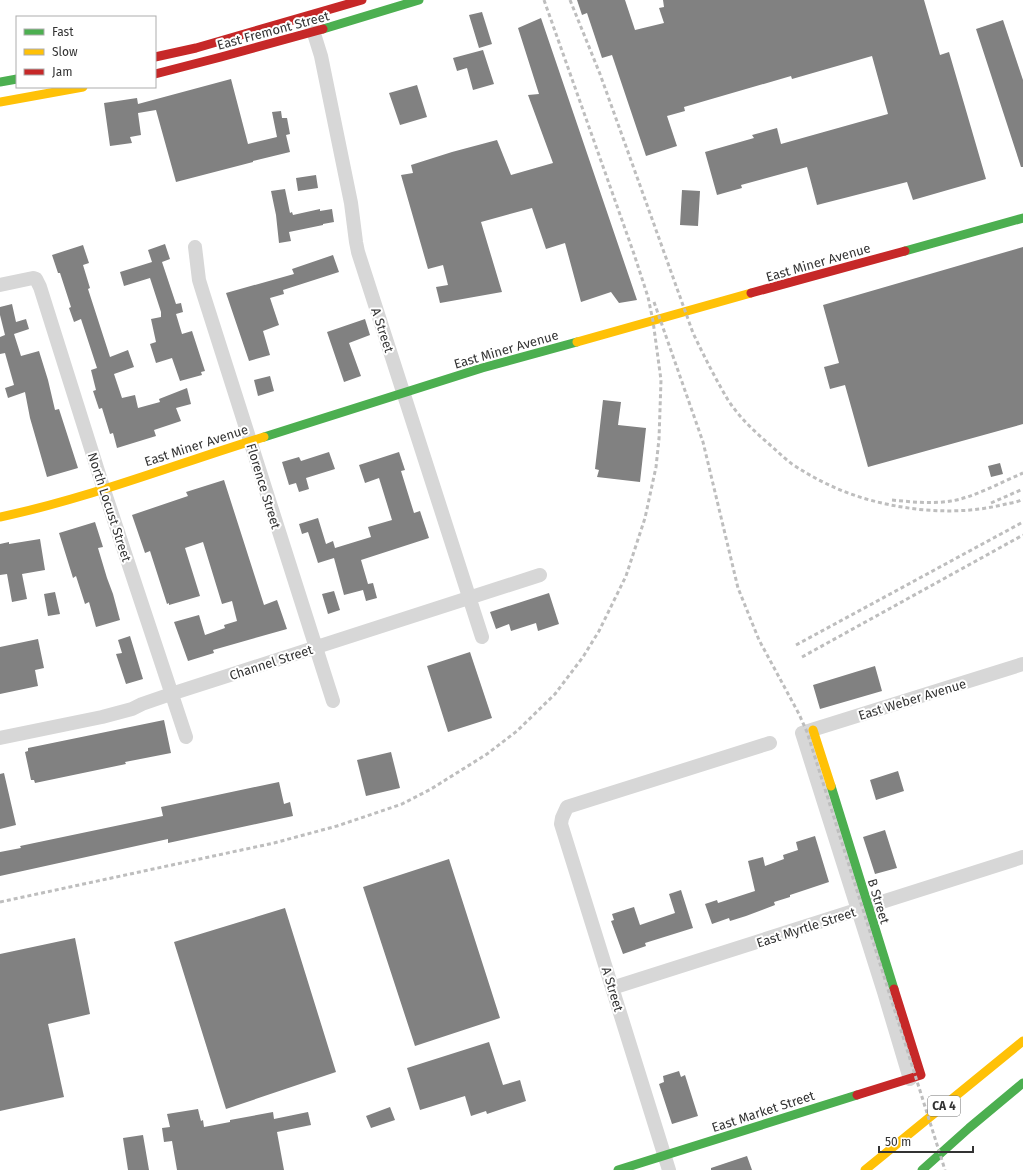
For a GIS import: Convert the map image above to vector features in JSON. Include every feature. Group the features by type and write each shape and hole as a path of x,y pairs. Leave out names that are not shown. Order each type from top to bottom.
{"main road":[{"name":"East Fremont Street","path":"156,57 196,48 362,0"},
{"name":"East Fremont Street","path":"156,74 314,33 419,0"},
{"path":"0,82 16,79"},
{"path":"0,102 77,88"},
{"name":"East Miner Avenue","path":"0,517 38,509 104,490 250,441 482,368 1023,218"},
{"name":"CA 4","path":"865,1170 1023,1042"},
{"name":"East Market Street","path":"618,1170 916,1077"},
{"name":"CA 4","path":"922,1170 969,1128 1023,1084"}],"street":[{"name":"A Street","path":"308,16 321,56 351,203 357,247 482,637"},
{"name":"Florence Street","path":"196,246 203,293 333,701"},
{"name":"North Locust Street","path":"0,285 33,278 36,279 40,286 104,490 186,737"},
{"name":"Channel Street","path":"0,738 102,717 132,709 171,694 540,575"},
{"name":"East Weber Avenue","path":"863,909 807,732 1023,664"},
{"name":"A Street","path":"669,1170 561,824 566,808 770,743"},
{"name":"East Myrtle Street","path":"612,988 1023,857"},
{"path":"863,909 916,1077"}],"building":[{"path":"577,0 625,0 635,30 664,23 659,8 664,7 663,0 924,0 940,55 949,52 986,179 913,200 907,182 817,205 807,167 741,185 742,188 717,195 705,152 754,138 752,135 777,128 781,144 888,114 872,56 792,79 791,76 684,107 685,111 667,116 677,146 646,156 612,55 602,58 587,13 582,15"},
{"path":"482,12 492,44 479,48 469,15"},
{"path":"541,18 637,300 619,303 611,292 581,302 565,243 546,249 532,208 481,222 502,292 440,303 436,287 448,285 443,265 428,269 401,175 413,173 411,165 497,140 511,175 553,163 528,95 539,94 518,28"},
{"path":"1003,20 1023,80 1023,167 1021,167 976,29"},
{"path":"483,50 494,84 473,90 467,68 457,71 453,58"},
{"path":"231,79 248,144 277,137 272,112 281,111 282,118 287,118 290,134 286,135 290,152 176,182 156,110 138,113 141,135 130,137 132,143 110,146 104,103 137,98 138,104"},
{"path":"417,85 427,117 400,125 389,93"},
{"path":"316,175 318,188 298,191 296,178"},
{"path":"285,189 290,213 292,212 293,215 320,209 320,211 332,209 334,222 289,232 291,241 279,243 276,215 271,191"},
{"path":"682,190 700,191 698,226 680,225"},
{"path":"165,244 170,259 162,262 176,304 181,303 183,312 176,314 182,334 192,331 205,371 201,372 202,375 180,381 172,358 156,363 150,344 156,342 151,319 161,317 161,312 150,278 124,286 120,272 152,262 148,250"},
{"path":"83,245 89,263 83,265 90,288 88,289 110,357 128,350 134,367 114,374 122,398 135,395 138,408 160,402 159,399 187,388 191,404 176,408 181,421 154,430 156,436 117,448 113,433 110,434 102,408 99,409 93,391 96,390 91,370 97,368 81,319 74,322 69,308 71,307 60,273 58,273 52,255"},
{"path":"1023,247 1023,424 868,467 845,385 830,389 824,367 839,363 823,305"},
{"path":"333,255 339,272 283,290 284,294 270,298 279,325 263,331 270,355 249,361 226,293 294,274 292,269"},
{"path":"12,304 16,322 26,319 29,329 14,334 21,356 39,351 55,410 59,409 78,468 47,477 30,418 25,392 8,398 5,388 14,385 5,353 0,354 0,337 5,335 0,315 0,307"},
{"path":"365,319 370,335 349,343 361,376 344,382 327,332"},
{"path":"270,376 274,391 258,396 254,380"},
{"path":"603,400 621,402 618,425 646,428 640,482 597,477 599,470 595,469"},
{"path":"329,452 335,469 306,478 309,489 299,492 296,483 289,485 282,462 299,457 301,461"},
{"path":"399,452 405,470 401,471 414,513 420,511 429,538 361,560 368,584 373,583 377,598 366,601 363,590 344,595 334,558 318,563 308,532 302,534 299,524 318,518 326,544 333,541 335,548 371,537 368,527 392,520 379,478 365,483 359,465"},
{"path":"1000,463 1003,474 991,477 988,466"},
{"path":"224,480 264,605 277,600 287,629 213,650 214,653 188,661 174,622 199,615 205,635 225,628 224,625 237,621 232,601 222,604 203,542 185,548 200,596 169,605 169,603 167,604 150,551 145,553 132,515 188,496 186,492"},
{"path":"95,522 103,547 98,548 120,620 96,627 89,602 85,604 76,576 73,578 59,533"},
{"path":"40,539 45,570 22,574 27,599 12,602 7,574 0,575 0,544"},
{"path":"334,591 340,610 328,614 322,594"},
{"path":"55,592 60,614 48,616 44,594"},
{"path":"549,593 559,624 538,631 536,623 511,631 509,624 496,629 490,612"},
{"path":"130,636 143,679 126,684 116,654 122,653 118,640"},
{"path":"38,639 44,668 35,670 38,686 0,694 0,647"},
{"path":"470,652 492,718 448,732 427,666"},
{"path":"875,666 882,691 820,709 813,685"},
{"path":"164,720 171,753 35,783 34,780 31,780 25,752 28,751 28,748"},
{"path":"391,752 400,788 366,796 357,760"},
{"path":"898,771 904,791 876,800 870,780"},
{"path":"4,773 16,825 0,829 0,774"},
{"path":"279,782 284,804 290,802 293,816 168,843 168,839 0,876 0,852 21,848 20,846 163,816 161,807"},
{"path":"885,830 897,868 875,874 863,837"},
{"path":"815,836 829,882 790,895 790,897 774,902 775,905 746,916 730,921 729,918 712,924 705,904 717,900 718,903 755,891 748,861 763,857 765,866 784,859 783,855 798,850 796,842"},
{"path":"449,859 500,1018 415,1046 363,887"},
{"path":"681,890 693,928 645,943 646,946 623,954 611,921 614,920 612,914 634,907 640,925 675,913 669,894"},
{"path":"285,908 336,1072 226,1109 174,942"},
{"path":"75,938 90,1014 48,1024 64,1097 0,1111 0,954"},
{"path":"489,1042 503,1085 520,1080 526,1101 487,1114 486,1111 471,1116 465,1096 420,1110 407,1068"},
{"path":"679,1071 681,1077 685,1075 698,1116 672,1124 659,1084 664,1082 663,1076"},
{"path":"390,1107 395,1120 371,1128 366,1116"},
{"path":"198,1109 201,1121 203,1120 204,1127 230,1122 230,1120 273,1112 274,1119 308,1112 311,1125 277,1132 284,1170 177,1170 172,1141 164,1142 162,1128 170,1127 167,1114"},
{"path":"143,1135 149,1170 128,1170 123,1138"},
{"path":"747,1156 752,1170 711,1170 711,1168"}],"railway":[{"path":"0,902 274,843 337,826 402,804 431,789 487,754 517,731 555,694 583,657 599,631 626,576 645,518 656,467 659,439 661,380 653,321 648,297 544,0"},
{"path":"570,0 600,74 693,333 723,392 742,418 792,464 839,490 872,501 907,508 956,511 975,510 1023,499"},
{"path":"654,302 703,442 738,588 759,640 799,714 807,732 945,1170"},
{"path":"892,500 929,503 951,501 977,493 1023,473"},
{"path":"991,503 1023,489"},
{"path":"796,645 1023,522"},
{"path":"802,657 1023,535"}],"traffic: fast":[{"path":"323,29 419,0"},
{"path":"0,82 16,79"},
{"path":"905,251 1023,218"},
{"path":"264,437 482,368 577,342"},
{"path":"831,786 894,989"},
{"path":"922,1170 1023,1083"},
{"path":"618,1170 857,1095"}],"traffic: slow":[{"path":"0,102 77,88"},
{"path":"577,342 751,293"},
{"path":"0,517 67,500 264,437"},
{"path":"813,730 831,786"},
{"path":"865,1170 1023,1041"}],"traffic: jam":[{"path":"156,57 196,48 362,0"},
{"path":"156,74 323,29"},
{"path":"751,293 905,251"},
{"path":"857,1095 921,1075 894,989"}]}
